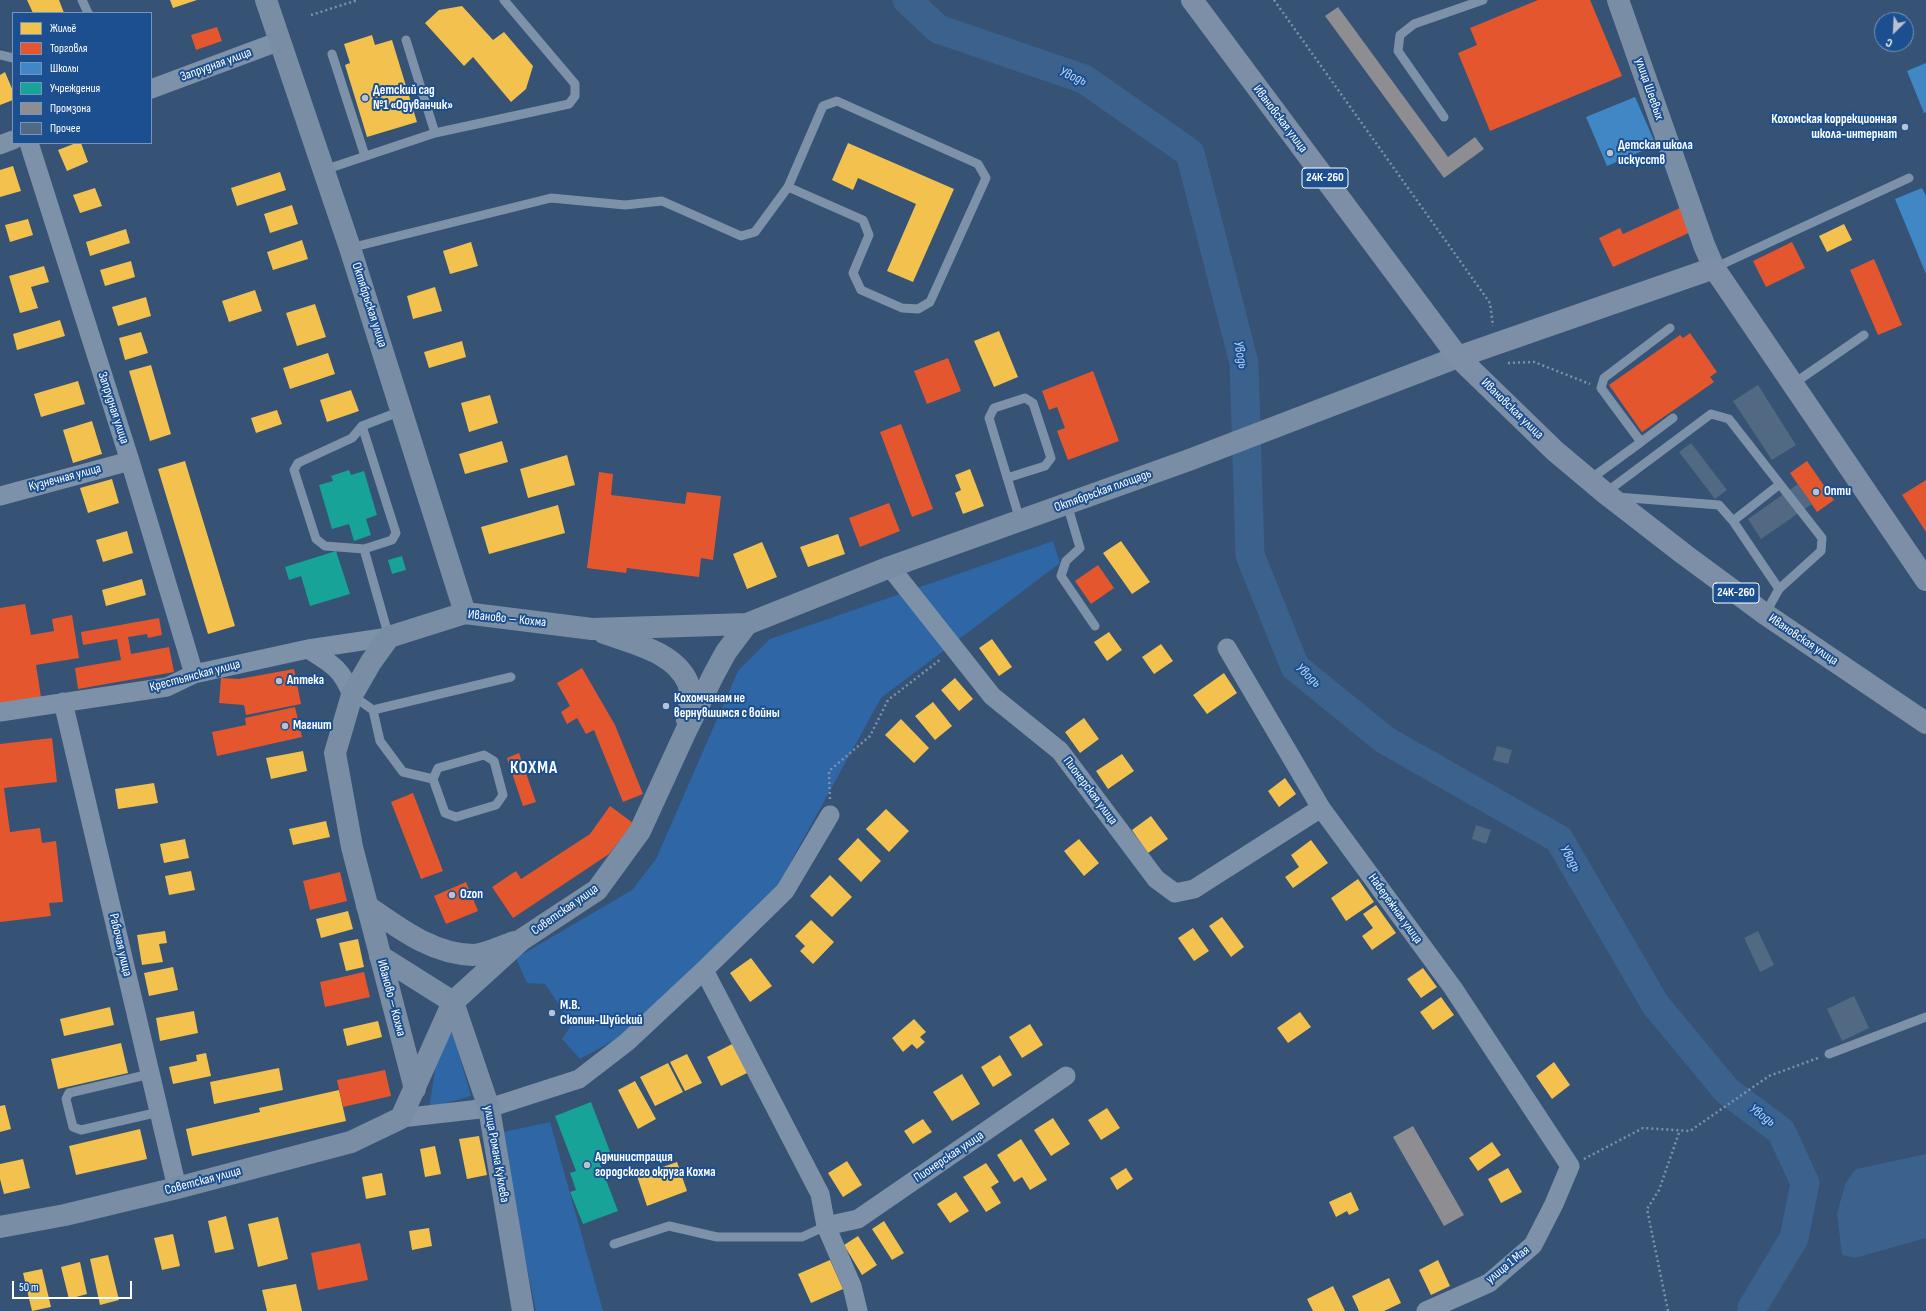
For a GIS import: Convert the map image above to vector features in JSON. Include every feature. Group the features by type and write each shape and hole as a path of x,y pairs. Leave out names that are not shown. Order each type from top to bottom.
{"main road":[{"name":"Октябрьская улица","path":"266,0 324,170 403,411 465,613"},
{"name":"Ивановская улица","path":"1192,0 1458,357 1555,451 1685,555 1765,614 1926,723"},
{"name":"улица Шеевых","path":"1618,0 1704,245 1714,268"},
{"path":"1458,357 1714,268 1926,580"},
{"name":"Октябрьская площадь","path":"747,624 890,567 1189,460 1458,357"},
{"name":"Иваново — Кохма","path":"415,1089 352,847 335,753 352,695 371,662 389,636 465,613 592,629 747,624"},
{"name":"Советская улица","path":"0,1227 65,1214 176,1188 351,1142 401,1118 453,1002 521,940 597,890 640,830 685,733 726,652 747,624"},
{"path":"592,629 662,655 677,668 688,683 690,708 685,733"},
{"path":"367,906 404,932 440,950 474,955 521,940"},
{"path":"380,956 453,1002"},
{"name":"улица Романа Куклева","path":"453,1002 489,1108 523,1311"}],"street":[{"name":"Запрудная улица","path":"152,89 280,41"},
{"path":"0,145 12,140"},
{"name":"Запрудная улица","path":"29,144 130,461 194,674"},
{"name":"Кузнечная улица","path":"0,496 130,461"},
{"name":"Пионерская улица","path":"890,567 992,696 1060,751 1156,879 1175,893 1194,889 1321,808"},
{"name":"Крестьянская улица","path":"0,712 167,687 194,674 308,649 389,636"},
{"name":"Набережная улица","path":"1227,648 1321,808 1453,988 1570,1166"},
{"path":"308,649 333,664 344,678 352,695"},
{"name":"Рабочая улица","path":"64,702 176,1188"},
{"name":"Советская улица","path":"401,1118 489,1108 579,1078 627,1042 785,891 830,815"},
{"path":"704,970 820,1194 826,1226 852,1286 858,1311"},
{"name":"Пионерская улица","path":"826,1226 858,1218 1066,1076"},
{"name":"улица 1 Мая","path":"1426,1311 1489,1283 1533,1245 1554,1204 1570,1166"}],"lane":[{"path":"82,0 88,12"},
{"path":"324,170 435,133 569,104 575,96 575,84 504,0"},
{"path":"1444,116 1398,51 1400,35 1414,24 1483,0"},
{"path":"406,40 435,133"},
{"path":"332,54 366,156"},
{"path":"0,55 12,58"},
{"path":"350,248 551,198 625,205 662,201 740,236 755,232 788,187 822,106 837,101 978,164 986,178 930,302 918,309 902,308 861,290 853,273 869,235 863,220 788,187"},
{"path":"1714,268 1908,178"},
{"path":"1640,442 1601,388 1604,378 1670,328"},
{"path":"1793,384 1864,335"},
{"path":"1007,478 1045,466 1051,458 1033,403 1026,398 994,408 989,418 1007,478 1020,520"},
{"path":"362,426 396,533 392,540 364,549 325,546 316,539 294,470 298,463 352,438 362,426 403,411"},
{"path":"1601,489 1711,414 1729,419 1822,538 1821,551 1779,589 1765,614"},
{"path":"1601,489 1640,442 1674,418"},
{"path":"1733,521 1780,484"},
{"path":"1601,489 1719,505 1733,521 1779,589"},
{"path":"1066,504 1080,548 1066,561 1061,576 1095,626"},
{"path":"364,549 389,636"},
{"path":"373,710 511,677"},
{"path":"352,695 373,710 380,740 403,772 433,779"},
{"path":"484,755 494,761 503,795 496,805 456,817 445,812 433,779 438,768 484,755"},
{"path":"1829,1054 1926,1017"},
{"path":"150,1074 69,1093 66,1099 73,1127 81,1130 159,1112"},
{"path":"614,1244 669,1226 717,1237 802,1237 826,1226"}],"path":[{"path":"311,15 358,0"},
{"path":"1274,0 1490,303 1493,328"},
{"path":"1508,363 1534,362 1601,388"},
{"path":"830,815 829,772 870,736 888,700 955,648"},
{"path":"1570,1166 1642,1128 1690,1131 1769,1076 1829,1054"},
{"path":"1668,1311 1647,1209 1659,1190 1680,1130"}],"shaded area":[{"path":"1053,541 1060,563 881,698 773,894 629,1032 580,1059 562,1039 572,1024 545,984 527,983 516,958 632,890 656,859 738,671 770,639"},
{"path":"453,1033 471,1096 429,1108 436,1064 446,1034"},
{"path":"550,1122 603,1311 536,1311 499,1133"},
{"path":"1926,1154 1926,1238 1855,1258 1842,1255 1837,1213 1846,1182 1856,1169"}],"building: Жильё":[{"path":"27,0 59,0 64,12 33,12"},
{"path":"170,0 197,0 173,8"},
{"path":"462,6 493,40 504,32 533,66 526,89 511,102 473,57 464,66 425,23 439,10"},
{"path":"372,35 375,45 392,40 417,122 367,137 345,65 350,63 344,44"},
{"path":"5,72 12,89 12,100 0,105 0,75"},
{"path":"848,143 954,189 913,282 887,271 916,204 858,178 853,190 832,180"},
{"path":"73,144 81,144 88,162 67,171 58,150"},
{"path":"13,166 21,191 0,197 0,170"},
{"path":"280,172 286,190 237,206 231,188"},
{"path":"95,188 102,206 80,213 73,195"},
{"path":"292,205 298,224 270,233 264,214"},
{"path":"28,219 33,235 10,242 5,225"},
{"path":"1844,224 1852,240 1827,252 1819,236"},
{"path":"126,229 130,243 90,256 86,242"},
{"path":"302,240 308,259 273,270 267,252"},
{"path":"471,242 478,266 450,274 443,251"},
{"path":"131,261 135,277 105,286 100,270"},
{"path":"44,266 49,282 31,287 38,308 20,313 9,276"},
{"path":"435,287 442,311 413,319 407,296"},
{"path":"255,290 262,311 229,322 222,301"},
{"path":"146,297 151,316 118,326 112,307"},
{"path":"315,304 326,337 297,346 286,313"},
{"path":"60,320 65,336 17,350 13,334"},
{"path":"999,331 1018,377 994,387 974,341"},
{"path":"141,332 148,353 125,360 119,338"},
{"path":"462,341 466,357 429,368 424,352"},
{"path":"328,353 335,374 290,389 283,368"},
{"path":"151,365 171,434 150,441 129,371"},
{"path":"78,381 85,404 41,417 34,394"},
{"path":"351,390 359,411 327,422 320,400"},
{"path":"490,395 498,423 469,432 461,403"},
{"path":"277,410 282,424 256,433 251,418"},
{"path":"92,421 102,454 73,463 63,430"},
{"path":"502,441 508,462 465,474 459,454"},
{"path":"567,455 575,485 528,498 520,469"},
{"path":"185,461 235,626 208,634 158,469"},
{"path":"970,469 984,506 963,514 955,493 961,490 955,475"},
{"path":"112,479 119,503 88,513 80,488"},
{"path":"558,505 565,533 489,554 481,527"},
{"path":"127,531 133,553 103,562 96,540"},
{"path":"838,534 845,554 808,567 800,547"},
{"path":"1121,541 1150,582 1132,594 1103,553"},
{"path":"762,542 777,577 747,589 733,554"},
{"path":"142,579 146,595 106,606 102,590"},
{"path":"1109,632 1122,650 1107,661 1094,642"},
{"path":"992,639 1012,667 999,676 979,648"},
{"path":"1161,644 1173,661 1154,674 1142,657"},
{"path":"1224,673 1237,693 1207,714 1193,695"},
{"path":"955,678 973,699 959,711 941,690"},
{"path":"933,702 952,726 935,740 915,716"},
{"path":"1084,718 1099,739 1080,753 1065,732"},
{"path":"901,719 929,748 914,763 885,735"},
{"path":"303,751 307,771 271,779 266,758"},
{"path":"1122,754 1134,771 1108,789 1096,771"},
{"path":"1285,778 1296,794 1279,807 1268,791"},
{"path":"154,783 158,803 118,809 115,789"},
{"path":"886,809 909,831 889,852 866,829"},
{"path":"1151,816 1168,839 1148,853 1132,830"},
{"path":"326,821 330,837 293,845 289,829"},
{"path":"858,838 881,861 861,882 838,859"},
{"path":"185,839 189,858 164,863 160,844"},
{"path":"1079,839 1099,863 1084,876 1064,851"},
{"path":"1311,840 1328,863 1293,888 1285,877 1299,867 1291,855"},
{"path":"191,871 195,890 169,895 165,876"},
{"path":"830,875 852,897 832,917 810,896"},
{"path":"1358,879 1374,902 1346,921 1331,898"},
{"path":"1376,905 1396,933 1372,950 1362,936 1373,928 1363,914"},
{"path":"348,911 353,929 321,938 316,919"},
{"path":"1222,917 1244,947 1231,957 1209,926"},
{"path":"811,920 834,942 813,964 800,951 805,946 795,936"},
{"path":"1193,928 1209,951 1194,961 1178,938"},
{"path":"165,931 167,943 159,944 163,962 142,965 137,935"},
{"path":"358,939 364,967 346,971 339,943"},
{"path":"751,958 772,986 750,1002 730,973"},
{"path":"173,967 178,990 149,996 144,973"},
{"path":"1423,968 1437,987 1421,998 1407,979"},
{"path":"1441,997 1454,1015 1433,1030 1420,1012"},
{"path":"110,1007 114,1025 64,1036 60,1019"},
{"path":"194,1011 198,1033 160,1041 156,1018"},
{"path":"1300,1012 1311,1027 1288,1043 1277,1028"},
{"path":"914,1019 926,1032 920,1037 925,1042 917,1049 912,1044 903,1052 892,1038"},
{"path":"378,1021 382,1037 347,1046 343,1029"},
{"path":"1030,1024 1043,1045 1022,1058 1009,1037"},
{"path":"121,1043 128,1073 58,1089 51,1059"},
{"path":"734,1043 749,1072 721,1086 707,1057"},
{"path":"206,1053 211,1076 173,1084 169,1067 197,1061 196,1055"},
{"path":"687,1054 702,1083 685,1091 670,1062"},
{"path":"1000,1055 1012,1075 993,1087 981,1067"},
{"path":"1554,1062 1570,1085 1552,1099 1536,1076"},
{"path":"668,1063 683,1092 655,1106 640,1077"},
{"path":"279,1068 283,1090 214,1104 210,1082"},
{"path":"962,1074 980,1104 952,1121 933,1092"},
{"path":"635,1081 656,1119 638,1129 618,1090"},
{"path":"339,1090 346,1121 192,1156 186,1129 260,1112 259,1108"},
{"path":"5,1105 11,1129 0,1132 0,1106"},
{"path":"1107,1108 1120,1128 1101,1140 1088,1120"},
{"path":"1053,1118 1070,1144 1051,1156 1034,1130"},
{"path":"923,1119 932,1132 913,1144 904,1131"},
{"path":"140,1129 147,1159 76,1175 69,1146"},
{"path":"479,1136 487,1175 467,1179 459,1139"},
{"path":"1021,1139 1047,1180 1030,1190 1022,1177 1014,1182 997,1155"},
{"path":"1492,1142 1501,1155 1478,1171 1469,1158"},
{"path":"435,1146 441,1174 425,1177 420,1149"},
{"path":"23,1159 30,1188 4,1194 0,1179 0,1164"},
{"path":"847,1161 862,1185 843,1197 828,1173"},
{"path":"677,1162 687,1191 647,1206 637,1176"},
{"path":"986,1163 999,1182 991,1187 1001,1203 986,1212 963,1177"},
{"path":"1126,1168 1133,1179 1117,1190 1110,1178"},
{"path":"1508,1168 1522,1192 1501,1203 1488,1179"},
{"path":"382,1173 386,1195 366,1199 362,1177"},
{"path":"956,1192 969,1211 950,1223 937,1204"},
{"path":"1351,1192 1359,1210 1349,1215 1347,1211 1336,1217 1329,1202"},
{"path":"226,1216 234,1249 215,1253 208,1221"},
{"path":"278,1217 288,1259 258,1267 248,1224"},
{"path":"884,1221 904,1253 892,1260 872,1229"},
{"path":"429,1228 432,1246 412,1250 409,1231"},
{"path":"173,1234 180,1266 162,1270 154,1238"},
{"path":"858,1236 877,1265 862,1275 844,1245"},
{"path":"108,1255 119,1300 100,1305 90,1259"},
{"path":"830,1260 843,1289 811,1303 798,1274"},
{"path":"1438,1260 1450,1286 1431,1295 1419,1270"},
{"path":"80,1262 87,1294 69,1299 61,1267"},
{"path":"42,1269 51,1307 32,1311 23,1273"},
{"path":"1389,1278 1401,1303 1384,1311 1359,1311 1352,1296"},
{"path":"296,1284 302,1311 267,1311 262,1290"},
{"path":"1333,1286 1345,1311 1313,1311 1307,1299"}],"building: Торговля":[{"path":"1538,0 1590,0 1622,76 1490,131 1458,53 1477,45 1470,28"},
{"path":"217,27 222,41 196,50 191,35"},
{"path":"1680,208 1691,232 1613,267 1599,238 1620,228 1623,234"},
{"path":"1792,242 1805,268 1766,287 1753,261"},
{"path":"1874,259 1902,325 1878,335 1850,270"},
{"path":"1690,333 1717,372 1710,377 1714,382 1642,432 1609,385 1680,335 1683,338"},
{"path":"948,358 961,391 927,404 914,371"},
{"path":"1093,371 1119,441 1068,460 1057,431 1065,428 1057,407 1049,410 1042,391"},
{"path":"901,424 933,509 912,517 880,432"},
{"name":"Опти","path":"1807,461 1834,500 1817,512 1790,473"},
{"path":"599,472 613,474 611,495 685,504 687,492 721,496 713,560 701,558 699,577 627,568 626,573 587,568"},
{"path":"1926,480 1926,532 1902,495"},
{"path":"889,503 900,531 860,547 849,518"},
{"path":"1098,565 1114,588 1091,604 1075,581"},
{"path":"25,604 31,635 54,631 52,619 72,615 79,658 36,665 41,697 0,704 0,608"},
{"path":"159,618 162,635 148,638 147,634 128,637 131,654 169,647 174,672 78,689 75,668 121,660 117,639 83,645 81,632"},
{"path":"582,668 615,725 643,794 623,802 594,730 586,734 577,718 567,724 561,712 570,706 557,683"},
{"path":"294,669 301,704 246,715 244,705 219,703 221,678 239,679"},
{"path":"295,707 302,737 217,756 212,732 246,725 245,718"},
{"path":"52,738 57,782 4,788 10,832 40,828 42,843 56,841 63,902 49,903 51,916 0,922 0,744"},
{"path":"519,753 536,802 523,806 507,758"},
{"path":"413,793 443,871 421,879 391,802"},
{"path":"610,806 633,823 609,854 513,918 492,887 516,871 521,879 590,834"},
{"path":"340,872 347,901 310,910 303,881"},
{"path":"466,882 478,911 446,924 434,896"},
{"path":"364,972 370,997 325,1007 320,982"},
{"path":"385,1070 391,1096 343,1107 337,1080"},
{"path":"360,1243 368,1280 318,1290 311,1253"}],"building: Школы":[{"path":"1926,63 1926,112 1924,113 1907,71"},
{"path":"1635,97 1656,145 1607,166 1586,117"},
{"path":"1922,188 1926,196 1926,274 1895,199"}],"building: Учреждения":[{"path":"349,470 351,475 364,471 377,515 366,519 371,535 354,541 349,524 332,529 319,485 333,481 331,476"},
{"path":"336,551 350,594 310,606 301,576 289,580 285,567"},
{"path":"402,556 406,570 392,574 388,560"},
{"name":"Администрация городского округа Кохма","path":"591,1102 611,1154 598,1159 618,1211 583,1224 570,1192 576,1190 570,1173 576,1171 555,1116"}],"building: Промзона":[{"path":"1338,7 1448,157 1475,137 1484,149 1444,178 1325,16"},
{"path":"1413,1126 1464,1215 1444,1226 1393,1137"}],"building: Прочее":[{"path":"1758,385 1796,445 1772,460 1733,401"},
{"path":"1691,443 1727,490 1715,499 1679,452"},
{"path":"1798,484 1812,504 1761,539 1748,519"},
{"path":"1497,746 1512,750 1508,764 1493,760"},
{"path":"1476,825 1491,830 1486,844 1472,839"},
{"path":"1758,931 1774,965 1760,972 1744,938"},
{"path":"1854,996 1869,1028 1842,1041 1827,1009"}],"waterway":[{"name":"Уводь","path":"907,0 938,29 1084,79 1190,153 1244,363 1250,555 1295,667 1385,740 1559,839 1655,1004 1727,1091 1781,1131 1805,1183 1794,1238 1752,1308 1752,1311"}],"place":[{"name":"Детский сад №1 «Одуванчик»","path":"365,98"},
{"name":"Кохомская коррекционная школа-интернат","path":"1905,127"},
{"name":"Детская школа искусств","path":"1610,153"},
{"name":"Опти","path":"1816,492"},
{"name":"Аптека","path":"279,681"},
{"name":"Кохомчанам не вернувшимся с войны","path":"666,706"},
{"name":"Магнит","path":"285,726"},
{"name":"Ozon","path":"452,895"},
{"name":"М.В. Скопин-Шуйский","path":"552,1013"},
{"name":"Администрация городского округа Кохма","path":"587,1165"}],"district":[{"name":"КОХМА","path":"534,769"}]}
